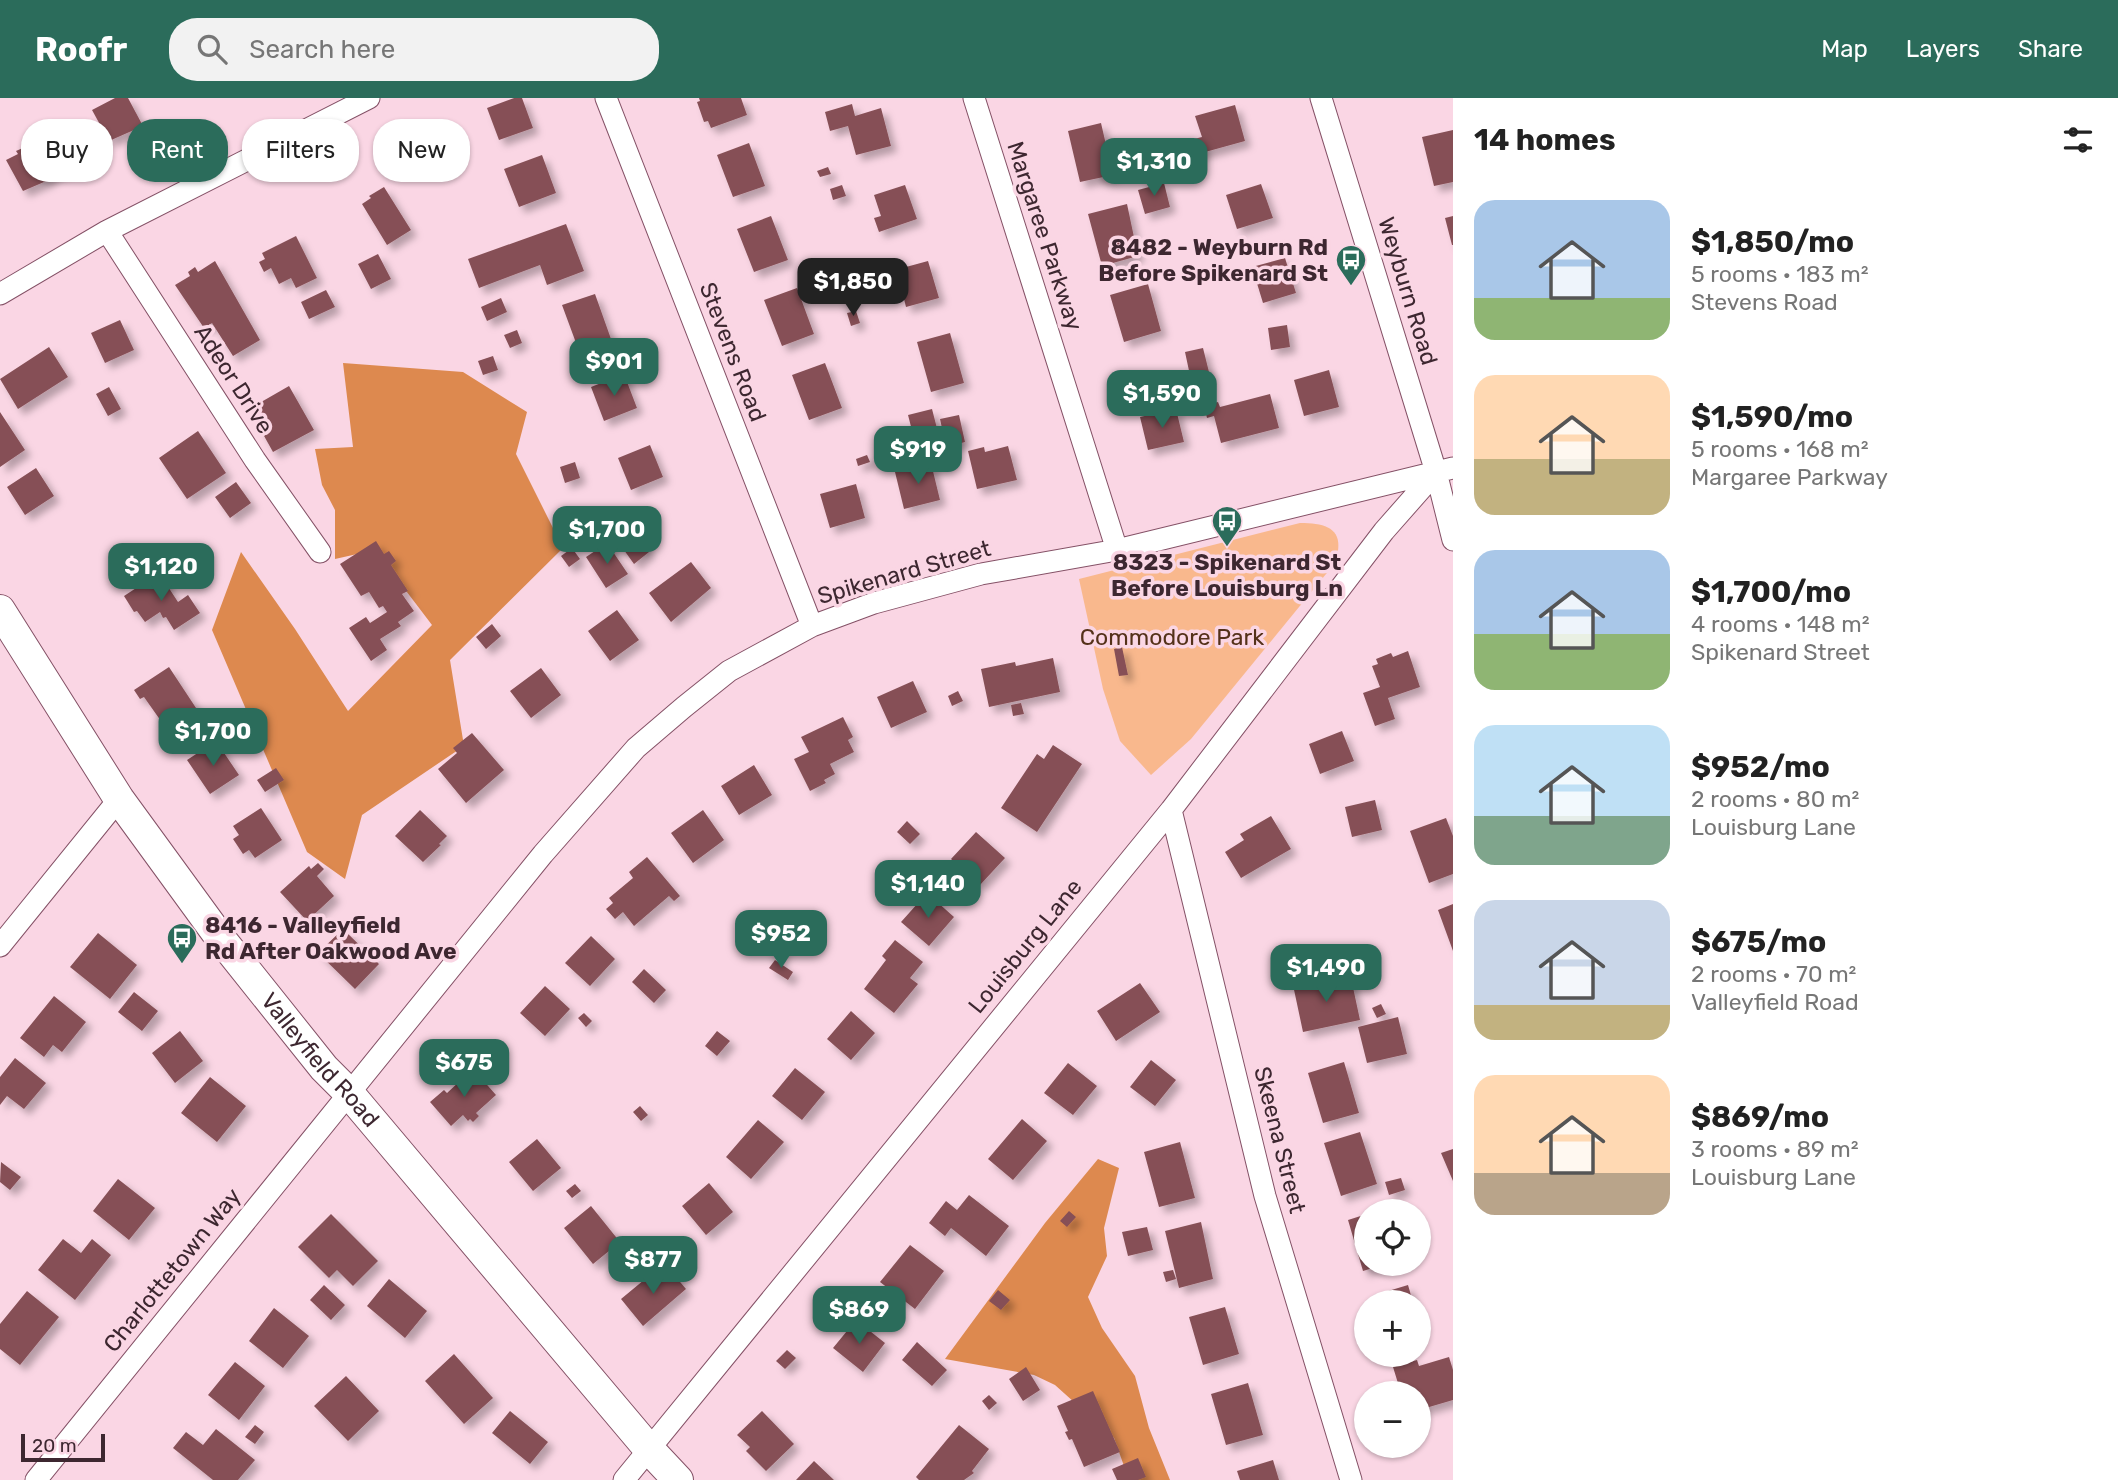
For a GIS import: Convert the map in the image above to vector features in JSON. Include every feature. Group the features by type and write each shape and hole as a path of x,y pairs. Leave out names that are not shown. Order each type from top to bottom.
{"street":[{"path":"0,294 107,231 369,98"},
{"name":"Stevens Road","path":"606,98 811,626"},
{"name":"Margaree Parkway","path":"974,98 1117,550"},
{"name":"Weyburn Road","path":"1321,98 1445,470 1453,540"},
{"name":"Adeor Drive","path":"107,231 255,460 320,552"},
{"name":"Spikenard Street","path":"348,1092 543,854 636,748 729,671 811,626 874,603 981,574 1117,550 1445,470"},
{"name":"Louisburg Lane","path":"648,1448 1171,810 1384,531 1445,470"},
{"name":"Valleyfield Road","path":"0,610 119,799 221,939 324,1068 348,1092 648,1448 678,1480"},
{"path":"0,946 119,799"},
{"name":"Skeena Street","path":"1171,810 1265,1196 1351,1480"},
{"name":"Charlottetown Way","path":"36,1480 348,1092"},
{"path":"624,1480 648,1448"}],"green space":[{"name":"Commodore Park","path":"1300,523 1327,527 1332,531 1338,543 1335,563 1191,739 1151,775 1120,741 1103,689 1079,579"}],"shaded area":[{"path":"343,363 463,372 527,412 516,454 563,548 450,660 464,746 362,815 345,879 307,852 212,630 241,552 348,711 432,625 375,550 335,559 335,510 322,485 315,449 353,447"},
{"path":"1098,1159 1119,1168 1104,1228 1107,1256 1088,1297 1102,1328 1135,1376 1149,1428 1170,1480 1129,1480 1114,1438 1055,1385 1034,1375 945,1359 1045,1223"}],"building":[{"path":"115,98 128,98 139,119 127,119 127,133 113,139 113,119 97,119 92,110"},
{"path":"514,98 522,98 533,128 499,140 487,108"},
{"path":"699,98 741,98 747,115 711,128 708,121 704,122 697,102 700,101"},
{"path":"852,104 855,116 881,108 891,146 856,155 848,126 830,131 825,112"},
{"path":"1235,105 1245,141 1198,154 1194,139 1202,137 1195,116"},
{"path":"1101,123 1113,175 1080,182 1068,131"},
{"path":"1453,130 1453,182 1434,186 1422,137"},
{"path":"749,143 765,186 733,197 717,155"},
{"path":"21,149 21,182 44,182 23,191 6,160 18,154 16,151"},
{"path":"542,155 556,193 519,207 504,169"},
{"path":"828,167 831,174 820,177 817,171"},
{"path":"1164,183 1170,207 1145,214 1138,190"},
{"path":"1261,184 1273,218 1237,229 1226,195"},
{"path":"842,185 846,196 833,200 830,189"},
{"path":"905,185 917,219 879,232 874,218 881,216 874,195"},
{"path":"384,187 411,230 387,245 362,204"},
{"path":"1127,204 1138,256 1102,266 1088,214"},
{"path":"771,216 788,260 754,272 737,229"},
{"path":"1453,216 1453,245 1452,245 1445,218"},
{"path":"566,224 584,271 547,285 540,265 479,288 468,259"},
{"path":"296,236 317,278 296,288 291,278 279,284 271,268 264,272 259,262 265,259 262,253"},
{"path":"378,254 391,279 371,289 358,264"},
{"path":"1285,258 1296,293 1263,303 1252,267"},
{"path":"215,261 260,340 233,356 212,323 204,328 175,285 190,276 188,272 195,267 198,272"},
{"path":"928,261 939,298 906,307 901,287 889,291 884,273"},
{"path":"1148,284 1161,331 1124,342 1110,295"},
{"path":"797,288 814,334 782,346 764,300"},
{"path":"326,290 335,307 309,319 301,302"},
{"path":"595,294 611,339 579,351 562,305"},
{"path":"501,298 507,312 487,321 481,307"},
{"path":"856,311 860,323 851,326 847,313"},
{"path":"120,320 134,350 105,363 91,333"},
{"path":"1287,325 1290,347 1271,350 1268,328"},
{"path":"517,330 522,343 510,348 504,335"},
{"path":"950,333 964,383 931,392 917,342"},
{"path":"49,347 68,377 18,409 0,379"},
{"path":"1203,348 1210,376 1191,380 1185,352"},
{"path":"493,356 498,370 483,375 478,361"},
{"path":"825,363 842,408 809,420 792,375"},
{"path":"1329,370 1339,407 1304,416 1294,380"},
{"path":"624,374 637,408 604,421 591,387"},
{"path":"289,386 314,430 273,452 249,409"},
{"path":"109,387 121,409 108,416 96,394"},
{"path":"1270,394 1279,428 1221,443 1214,416 1207,418 1204,406 1218,402 1220,407"},
{"path":"932,409 940,440 916,446 908,415"},
{"path":"1176,409 1184,442 1148,450 1140,417"},
{"path":"0,412 25,450 0,467"},
{"path":"959,415 965,442 946,447 940,419"},
{"path":"198,431 226,473 187,499 159,458"},
{"path":"650,445 663,477 631,490 618,458"},
{"path":"1008,446 1017,480 977,489 968,451 984,447 985,452"},
{"path":"867,455 870,462 858,466 856,459"},
{"path":"575,462 580,478 565,483 560,467"},
{"path":"931,463 940,500 904,509 895,472"},
{"path":"36,468 54,496 25,515 7,487"},
{"path":"236,482 251,503 230,518 215,497"},
{"path":"856,484 865,518 830,528 820,494"},
{"path":"635,531 649,552 634,564 619,543"},
{"path":"376,541 384,554 389,551 396,561 391,565 408,591 402,594 414,611 398,622 401,626 380,639 387,650 371,661 349,628 366,617 370,623 387,612 383,606 379,608 369,592 361,596 340,564"},
{"path":"607,543 628,574 606,588 586,557"},
{"path":"572,548 580,559 569,567 561,556"},
{"path":"691,562 711,588 671,622 649,593"},
{"path":"159,573 178,602 188,595 200,613 174,630 160,612 145,622 137,611 134,612 124,596"},
{"path":"617,610 639,640 610,661 588,631"},
{"path":"492,624 501,636 486,649 476,637"},
{"path":"1122,647 1128,675 1119,676 1114,649"},
{"path":"1408,651 1420,687 1388,698 1395,719 1375,726 1363,693 1380,687 1372,666 1378,664 1376,659 1391,653 1393,657"},
{"path":"1053,658 1060,692 989,707 981,669 1015,662 1016,666"},
{"path":"169,667 198,711 168,731 144,697 140,699 134,690"},
{"path":"541,668 561,695 531,718 510,691"},
{"path":"913,681 927,712 891,728 877,697"},
{"path":"958,691 963,701 952,706 948,696"},
{"path":"1021,703 1024,714 1013,716 1011,705"},
{"path":"843,717 853,737 848,740 854,752 830,764 835,774 824,780 826,783 810,791 794,759 809,752 801,737"},
{"path":"1342,731 1354,761 1320,774 1309,744"},
{"path":"472,733 504,770 466,803 438,769 457,753 453,748"},
{"path":"216,741 239,775 210,794 187,760"},
{"path":"1053,745 1082,764 1037,832 1001,808 1037,754 1044,759"},
{"path":"754,765 772,795 739,815 721,786"},
{"path":"276,768 284,780 265,792 257,780"},
{"path":"1375,800 1382,830 1352,837 1345,807"},
{"path":"261,808 282,840 255,858 249,850 243,854 233,839 239,835 233,826"},
{"path":"420,810 447,836 423,862 395,836"},
{"path":"703,810 724,840 693,863 671,833"},
{"path":"1271,816 1291,849 1241,878 1225,852 1244,840 1240,834"},
{"path":"1446,818 1453,836 1453,874 1429,883 1410,831"},
{"path":"907,821 920,834 910,844 897,832"},
{"path":"976,832 1005,858 980,885 951,859"},
{"path":"647,857 680,896 674,901 669,896 634,926 623,912 615,919 606,909 613,903 609,898 633,878 629,872"},
{"path":"318,863 324,869 317,876 334,896 307,921 280,892 309,866 311,869"},
{"path":"927,893 954,917 929,946 901,922"},
{"path":"1453,904 1453,951 1438,910"},
{"path":"759,911 766,919 753,932 746,924"},
{"path":"343,929 379,964 355,989 318,953"},
{"path":"98,933 137,965 110,999 70,967"},
{"path":"591,936 615,959 590,986 565,963"},
{"path":"895,940 923,962 910,978 918,984 894,1013 864,989 886,960 882,956"},
{"path":"775,960 793,972 788,980 769,968"},
{"path":"644,969 666,990 654,1003 632,982"},
{"path":"1351,978 1360,1020 1303,1032 1293,985 1318,980 1319,985"},
{"path":"1140,983 1160,1012 1116,1041 1097,1011"},
{"path":"545,986 570,1009 545,1036 520,1013"},
{"path":"134,992 158,1011 142,1031 118,1012"},
{"path":"54,996 86,1022 62,1052 53,1045 44,1057 20,1038"},
{"path":"1381,1004 1386,1014 1377,1018 1372,1008"},
{"path":"851,1011 875,1033 851,1060 827,1039"},
{"path":"584,1013 592,1021 586,1027 578,1018"},
{"path":"1398,1017 1407,1054 1367,1063 1358,1027"},
{"path":"180,1031 203,1061 175,1083 152,1053"},
{"path":"717,1031 730,1041 717,1056 705,1046"},
{"path":"15,1058 46,1083 24,1109 7,1096 0,1105 0,1077"},
{"path":"1151,1060 1176,1080 1155,1106 1130,1087"},
{"path":"1344,1062 1359,1113 1323,1123 1308,1073"},
{"path":"1068,1063 1097,1086 1073,1115 1044,1093"},
{"path":"795,1068 825,1092 802,1120 772,1096"},
{"path":"473,1069 496,1095 476,1113 479,1116 473,1122 463,1115 451,1126 430,1102 444,1090 447,1093"},
{"path":"210,1077 246,1106 217,1142 181,1113"},
{"path":"640,1106 648,1115 641,1121 633,1112"},
{"path":"1022,1119 1047,1141 1013,1180 988,1159"},
{"path":"758,1120 784,1142 751,1179 726,1157"},
{"path":"1360,1132 1377,1184 1341,1196 1324,1143"},
{"path":"537,1139 561,1168 533,1191 509,1162"},
{"path":"1180,1142 1195,1198 1159,1207 1144,1152"},
{"path":"1453,1149 1453,1181 1441,1153"},
{"path":"1,1162 21,1177 10,1190 0,1182"},
{"path":"1401,1178 1405,1190 1389,1195 1385,1182"},
{"path":"118,1179 155,1208 129,1240 93,1211"},
{"path":"709,1183 733,1212 706,1235 682,1206"},
{"path":"575,1184 581,1191 572,1198 566,1191"},
{"path":"969,1195 1009,1226 986,1256 951,1228 945,1236 929,1223 946,1201 957,1210"},
{"path":"591,1206 620,1242 593,1264 564,1228"},
{"path":"1069,1211 1076,1217 1067,1227 1060,1221"},
{"path":"331,1214 378,1261 353,1286 337,1270 329,1278 298,1247"},
{"path":"1354,1218 1354,1240 1348,1220"},
{"path":"1201,1222 1213,1279 1179,1288 1165,1231"},
{"path":"1147,1227 1153,1250 1128,1256 1122,1232"},
{"path":"63,1239 81,1253 92,1239 111,1255 75,1300 38,1270"},
{"path":"910,1245 944,1271 915,1309 880,1282"},
{"path":"670,1270 686,1289 643,1326 621,1299 650,1275 656,1282"},
{"path":"1173,1270 1176,1279 1166,1282 1163,1272"},
{"path":"389,1279 427,1311 405,1338 367,1306"},
{"path":"324,1285 345,1305 331,1320 310,1300"},
{"path":"1408,1285 1409,1290 1392,1290"},
{"path":"998,1290 1010,1300 1001,1310 989,1301"},
{"path":"27,1291 59,1317 20,1365 0,1349 0,1324"},
{"path":"1225,1307 1239,1354 1203,1365 1189,1317"},
{"path":"274,1308 309,1336 283,1368 249,1341"},
{"path":"856,1320 885,1343 863,1372 833,1348"},
{"path":"917,1342 947,1370 932,1386 902,1360"},
{"path":"787,1350 796,1358 785,1369 776,1361"},
{"path":"454,1354 493,1398 464,1424 425,1381"},
{"path":"1449,1357 1453,1370 1453,1400 1431,1406 1431,1381 1397,1381 1393,1367 1431,1367 1431,1362"},
{"path":"235,1362 265,1386 239,1420 208,1395"},
{"path":"1026,1367 1040,1390 1023,1401 1009,1379"},
{"path":"346,1376 379,1411 348,1441 314,1406"},
{"path":"1248,1383 1263,1435 1226,1445 1211,1394"},
{"path":"1093,1391 1120,1452 1084,1467 1072,1439 1069,1440 1065,1432 1068,1431 1057,1406"},
{"path":"989,1395 997,1403 989,1410 982,1401"},
{"path":"510,1411 548,1442 530,1464 492,1433"},
{"path":"762,1411 794,1444 766,1471 746,1451 750,1447 737,1435"},
{"path":"255,1425 264,1432 255,1444 245,1437"},
{"path":"959,1425 989,1449 972,1471 974,1473 964,1480 919,1480 916,1477"},
{"path":"216,1429 255,1460 238,1480 213,1480 173,1448 186,1432 203,1445"},
{"path":"1138,1458 1146,1477 1138,1480 1117,1480 1112,1469"},
{"path":"1273,1460 1279,1480 1240,1480 1237,1471"},
{"path":"814,1461 834,1480 796,1480"}],"place":[{"name":"8482 - Weyburn Rd Before Spikenard St","path":"1351,287"},
{"name":"8323 - Spikenard St Before Louisburg Ln","path":"1227,548"},
{"name":"8416 - Valleyfield Rd After Oakwood Ave","path":"182,965"}]}
